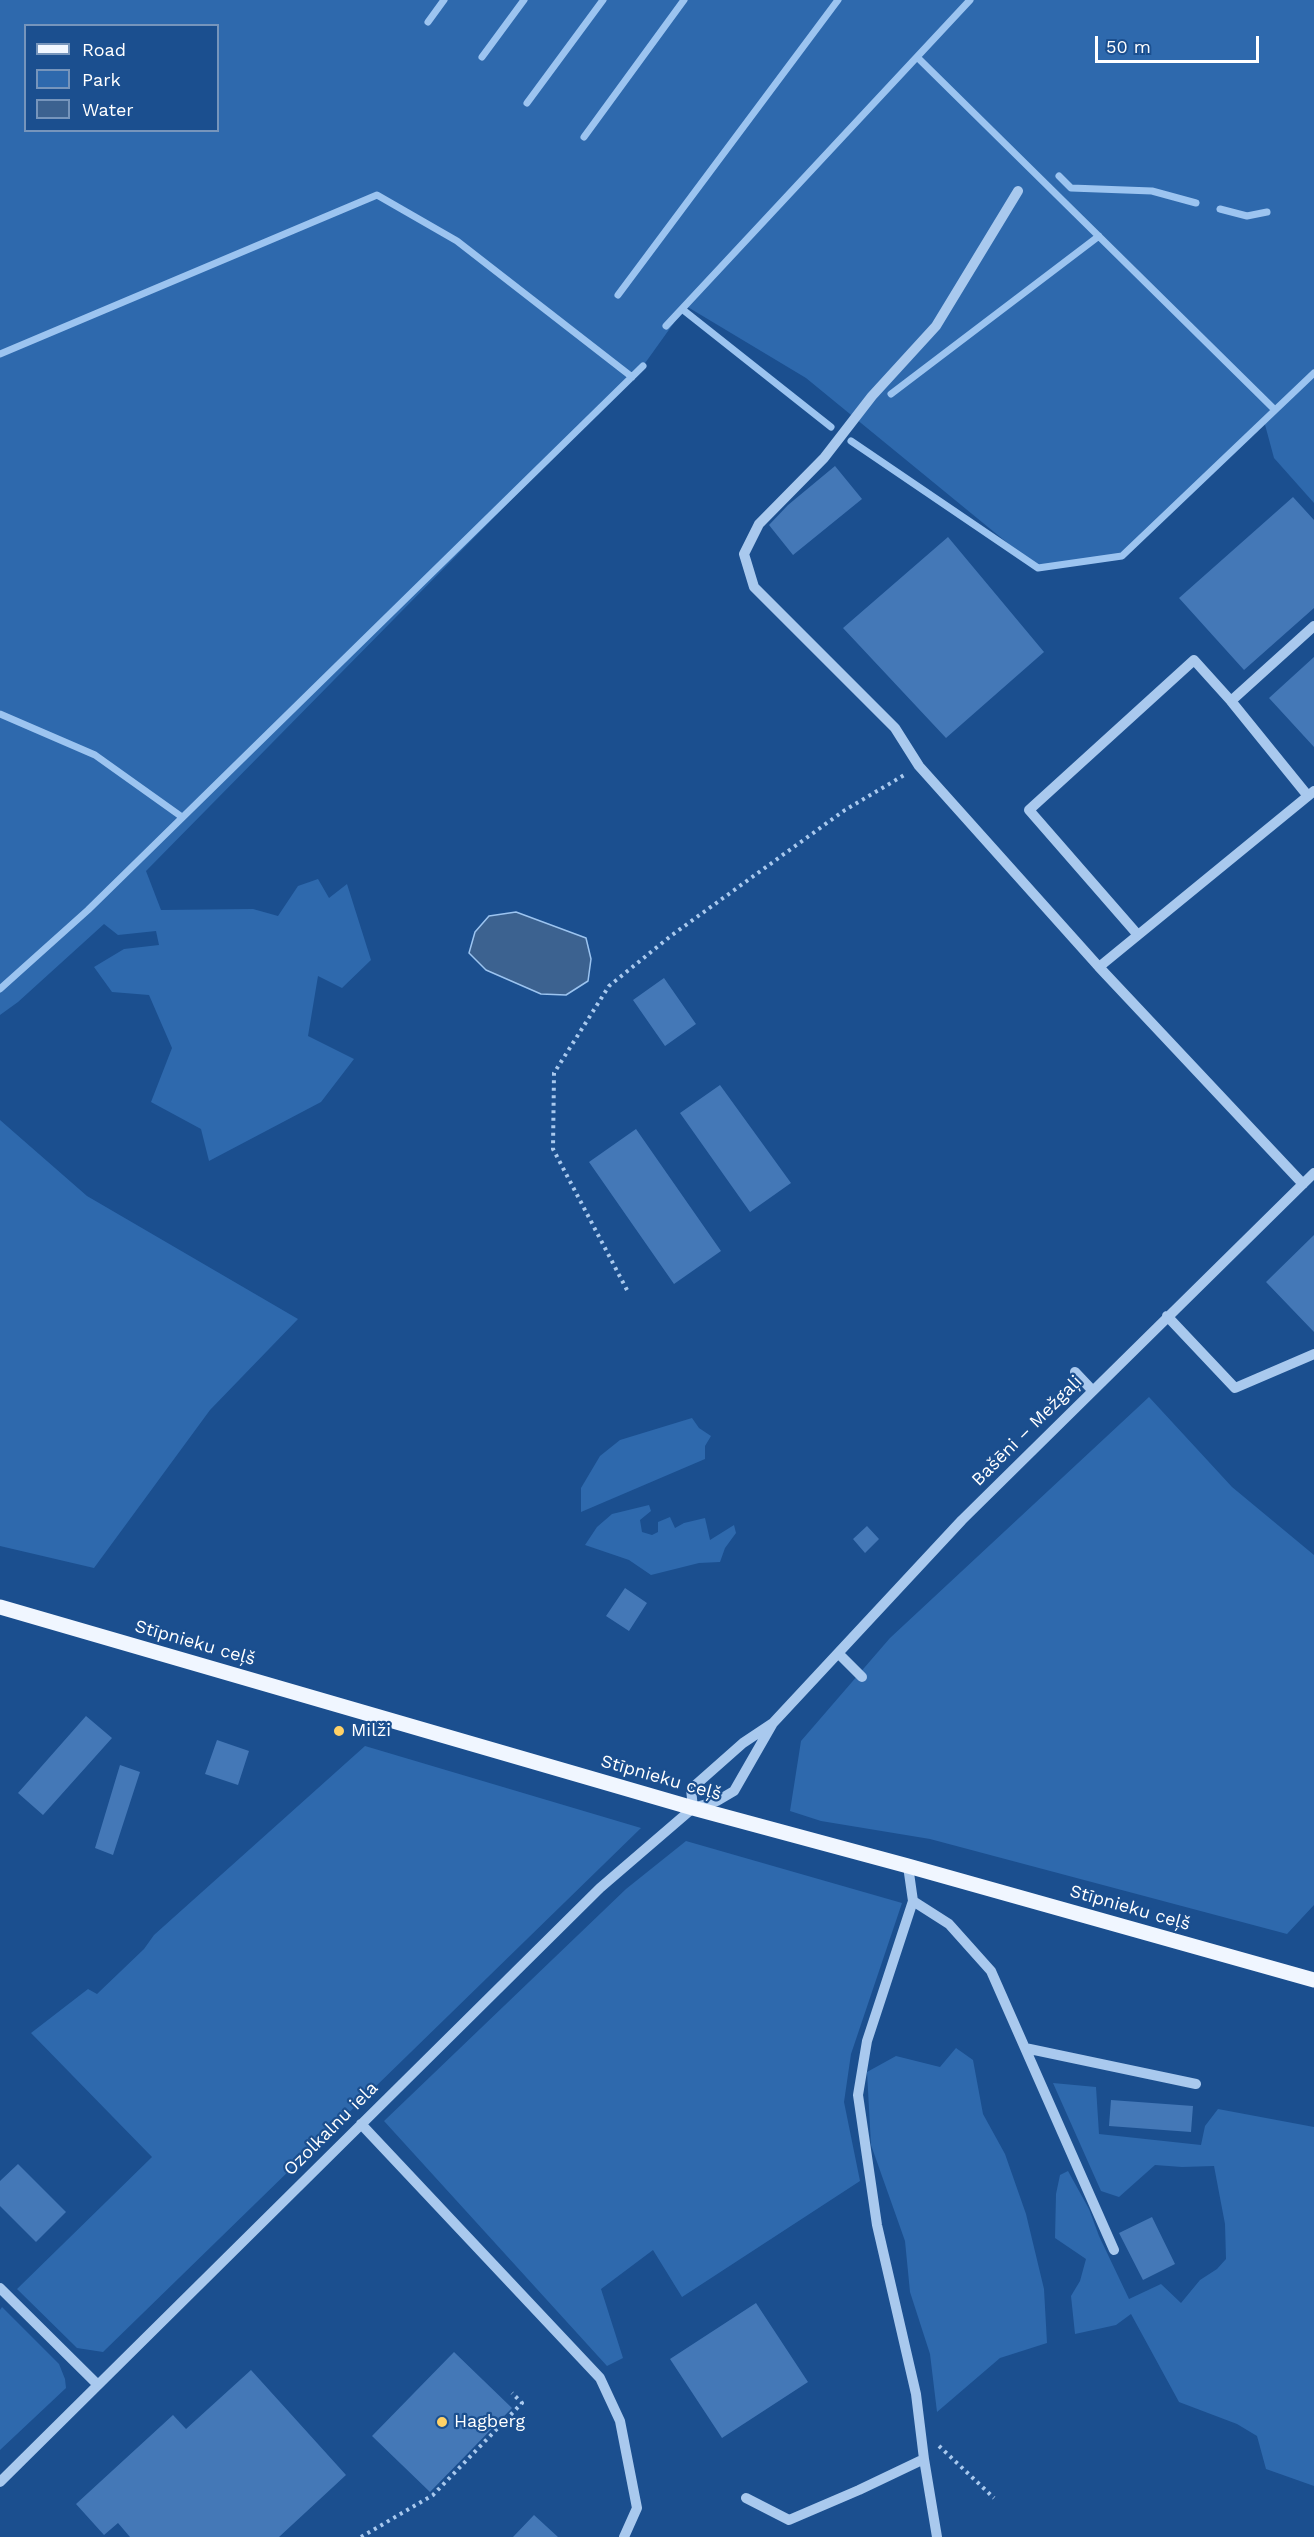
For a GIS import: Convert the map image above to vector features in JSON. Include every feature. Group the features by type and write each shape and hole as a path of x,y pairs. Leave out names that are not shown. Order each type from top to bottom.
{"main road":[{"name":"Stīpnieku ceļš","path":"0,1607 693,1808 1314,1980"}],"street":[{"path":"1018,191 936,326 872,396 824,458 759,524 744,554 754,587 895,728 919,766 1099,967 1303,1184"},
{"path":"1231,701 1314,626"},
{"path":"1099,967 1311,794 1194,660 1029,810 1138,935"},
{"name":"Bašēni – Mežgaļi","path":"773,1723 743,1743 692,1790 693,1808 717,1801 734,1791 773,1723 962,1520 1314,1173"},
{"path":"1167,1316 1235,1388 1314,1354"},
{"path":"1075,1372 1092,1390"},
{"path":"838,1653 862,1677"},
{"name":"Ozolkalnu iela","path":"0,2482 600,1888 693,1808"},
{"path":"908,1866 913,1901 867,2040 858,2095 877,2225 916,2394 937,2537"},
{"path":"913,1901 948,1924 991,1971 1114,2250"},
{"path":"1025,2049 1196,2084"},
{"path":"361,2124 600,2378 620,2421 637,2508 624,2537"},
{"path":"0,2288 97,2384"},
{"path":"747,2498 789,2520 924,2459"}],"path":[{"path":"627,1290 553,1149 554,1073 609,986 672,935 845,810 919,766"},
{"path":"361,2537 433,2495 522,2403 512,2393"},
{"path":"920,2426 994,2499"}],"green space":[{"path":"0,0 1314,0 1314,503 1274,458 1264,421 1122,556 1038,568 806,378 686,306 643,366 146,871 161,910 253,909 278,916 298,886 318,879 329,898 347,884 371,960 342,988 318,976 308,1036 354,1059 321,1102 209,1161 201,1129 151,1102 172,1048 149,995 112,992 94,967 124,949 159,945 156,931 118,935 104,924 18,1002 0,1015 0,356 169,283 0,354"},
{"path":"0,1120 87,1196 298,1319 210,1410 94,1568 0,1546"},
{"path":"1149,1397 1232,1487 1314,1555 1314,1905 1287,1934 930,1839 821,1821 790,1811 801,1741 890,1638"},
{"path":"692,1418 699,1428 711,1436 705,1446 705,1459 581,1512 581,1488 600,1456 620,1440"},
{"path":"649,1505 651,1511 640,1520 642,1532 652,1535 658,1532 658,1522 670,1517 675,1528 684,1523 705,1518 710,1540 734,1525 736,1533 725,1548 720,1562 699,1563 651,1575 629,1560 585,1545 597,1527 612,1514"},
{"path":"365,1746 641,1828 103,2352 77,2348 17,2289 152,2157 31,2033 88,1989 97,1994 144,1949 154,1935"},
{"path":"686,1841 902,1903 851,2054 844,2102 860,2181 682,2297 653,2250 601,2289 623,2358 607,2366 384,2121 626,1889"},
{"path":"956,2048 973,2060 983,2114 1005,2154 1026,2214 1044,2289 1047,2343 1000,2358 937,2412 930,2354 910,2292 905,2241 871,2145 867,2072 896,2056 940,2067"},
{"path":"1053,2083 1096,2087 1099,2134 1201,2145 1205,2126 1218,2109 1314,2127 1314,2486 1266,2469 1257,2436 1237,2424 1179,2402 1131,2314 1116,2325 1075,2334 1071,2296 1080,2281 1086,2259 1055,2238 1056,2194 1060,2175 1068,2171 1089,2209 1099,2236 1129,2299 1161,2284 1181,2303 1200,2280 1217,2269 1226,2259 1225,2224 1214,2166 1155,2165 1119,2197 1101,2191"},
{"path":"2,2307 59,2364 66,2388 0,2450 0,2310"}],"water":[{"path":"516,912 586,938 591,959 588,981 566,995 541,994 486,970 469,953 475,932 489,916"}],"building":[{"path":"835,466 862,499 793,555 769,525 788,505"},
{"path":"1293,497 1314,520 1314,608 1244,670 1179,598"},
{"path":"948,537 1044,652 946,738 843,628"},
{"path":"1314,657 1314,747 1269,698"},
{"path":"664,978 696,1024 665,1046 633,1000"},
{"path":"720,1085 791,1183 750,1212 680,1113"},
{"path":"636,1129 721,1251 674,1284 589,1162"},
{"path":"1314,1235 1314,1332 1266,1282"},
{"path":"867,1526 879,1539 865,1553 853,1539"},
{"path":"625,1588 647,1603 629,1631 606,1616"},
{"path":"86,1716 112,1738 43,1815 18,1793"},
{"path":"217,1740 249,1751 238,1785 205,1774"},
{"path":"120,1765 140,1772 113,1855 95,1848"},
{"path":"1111,2100 1193,2106 1191,2132 1109,2126"},
{"path":"18,2164 66,2212 36,2242 0,2206 0,2181"},
{"path":"1152,2217 1175,2264 1143,2280 1119,2233"},
{"path":"756,2303 808,2382 722,2438 670,2359"},
{"name":"Hagberg","path":"454,2352 512,2408 430,2492 372,2436"},
{"path":"251,2370 346,2475 279,2537 130,2537 118,2523 104,2535 76,2504 173,2415 186,2429"},
{"path":"534,2515 558,2537 513,2537"}],"waterway":[{"path":"428,22 444,0"},
{"path":"482,57 524,0"},
{"path":"527,103 603,0"},
{"path":"584,137 684,0"},
{"path":"618,295 838,0"},
{"path":"666,326 970,0"},
{"path":"917,57 1275,410"},
{"path":"1059,176 1071,188 1152,191 1196,203"},
{"path":"0,354 377,195 457,241 632,377"},
{"path":"1220,209 1247,216 1267,212"},
{"path":"891,394 1099,236"},
{"path":"682,309 831,427"},
{"path":"0,989 88,910 643,366"},
{"path":"851,441 1038,568 1122,556 1314,373"},
{"path":"0,714 95,755 182,817"}],"place":[{"name":"Milži","path":"339,1731"},
{"name":"Hagberg","path":"442,2422"}]}
